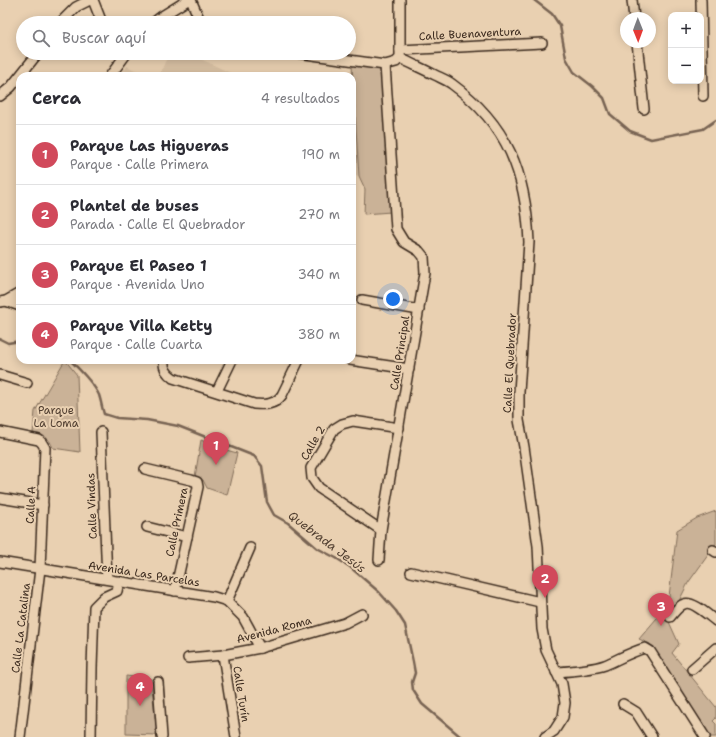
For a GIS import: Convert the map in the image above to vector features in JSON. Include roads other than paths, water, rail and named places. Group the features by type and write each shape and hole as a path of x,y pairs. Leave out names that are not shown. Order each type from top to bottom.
{"street":[{"path":"67,16 76,7 92,0 99,16"},
{"path":"162,16 188,0"},
{"path":"191,0 198,16"},
{"path":"349,60 385,65 396,62 400,54 400,0"},
{"path":"632,0 633,12"},
{"path":"701,0 703,96"},
{"name":"Calle Buenaventura","path":"400,54 542,43"},
{"path":"638,48 644,109"},
{"name":"Calle El Quebrador","path":"400,54 450,83 490,118 507,144 514,160 525,200 529,242 519,392 519,420 538,546 542,629 546,650 562,684 565,703 565,711 557,734 545,737"},
{"path":"23,72 32,60"},
{"path":"112,72 119,60"},
{"name":"Calle Principal","path":"379,560 381,530 426,273 424,257 419,251 404,242 396,229 385,65"},
{"path":"0,96 16,81"},
{"path":"3,301 16,295"},
{"path":"362,300 419,310"},
{"path":"3,301 16,305"},
{"path":"356,361 409,369"},
{"path":"164,364 167,374 173,378 254,404 270,404 278,400 297,364"},
{"path":"217,391 230,364"},
{"path":"0,375 27,383"},
{"name":"Calle 2","path":"381,530 319,488 312,478 311,468 334,429 342,424 353,421 399,428"},
{"name":"Calle A","path":"0,432 39,440 45,448 40,569"},
{"name":"Calle Vindas","path":"102,432 108,579"},
{"name":"Calle Primera","path":"145,469 197,482 198,487 175,591"},
{"path":"0,498 43,505"},
{"path":"146,527 187,537"},
{"path":"227,602 250,548"},
{"name":"Avenida Las Parcelas","path":"0,562 214,597 227,602 243,617 260,648"},
{"name":"Calle La Catalina","path":"20,737 40,569"},
{"path":"411,572 540,602"},
{"path":"91,737 94,607 104,597 117,591 119,582"},
{"path":"670,617 682,604 688,603 716,621"},
{"name":"Avenida Roma","path":"188,658 223,655 260,648 345,622 362,614"},
{"path":"556,672 577,671 604,665 636,650 645,648 650,651 705,737"},
{"path":"692,669 716,648"},
{"name":"Calle Turín","path":"223,655 236,737"},
{"path":"158,682 162,737"},
{"path":"623,704 636,712 652,737"}],"waterway":[{"path":"534,0 552,14 560,26 566,58 574,72 592,86 604,98 610,114 630,131 651,139 703,129 716,120"},
{"name":"Quebrada Jesús","path":"0,339 8,343 16,342"},
{"name":"Quebrada Jesús","path":"74,364 93,385 99,395 104,414 117,418 147,420 178,426 254,456 262,466 267,502 274,515 288,523 317,548 350,567 379,592 396,611 405,625 413,662 415,673 412,682 413,690 422,704 461,737"}],"place":[{"name":"Parque Las Higueras","path":"216,465"},
{"name":"Plantel de buses","path":"545,598"},
{"name":"Parque El Paseo 1","path":"661,626"},
{"name":"Parque Villa Ketty","path":"140,706"}],"park label":[{"name":"Parque La Loma","path":"56,416"}]}
